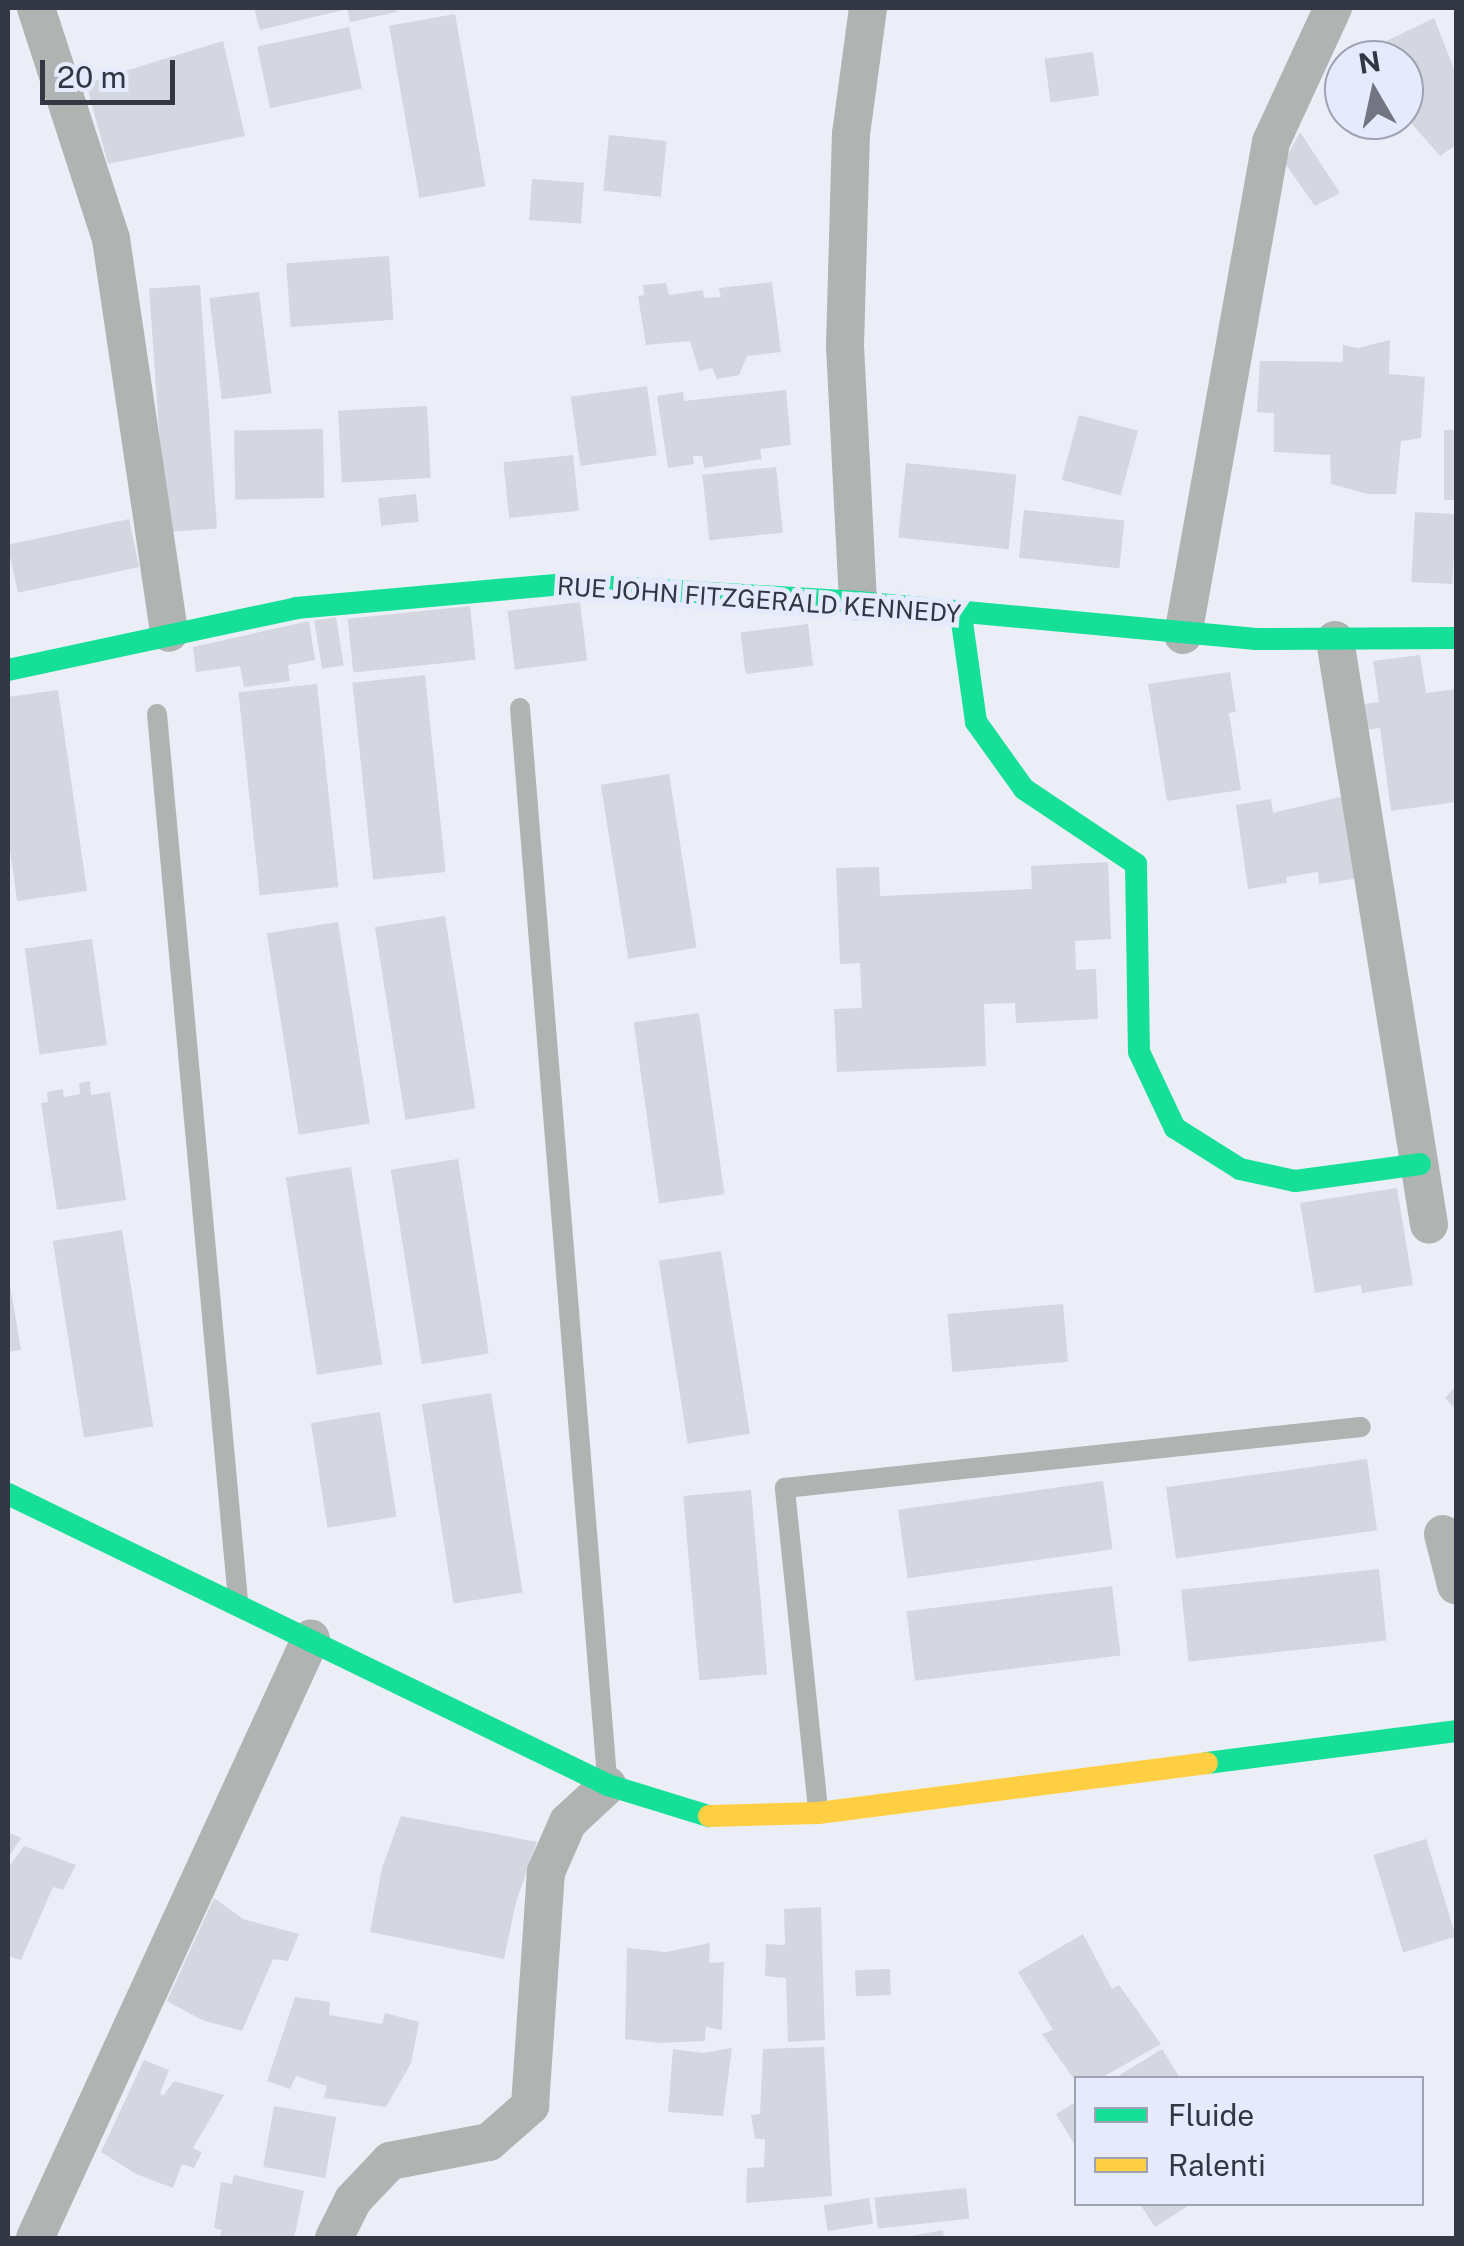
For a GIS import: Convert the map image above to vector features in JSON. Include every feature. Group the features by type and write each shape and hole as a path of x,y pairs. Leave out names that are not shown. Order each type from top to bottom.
{"street":[{"path":"36,8 111,238 169,633"},
{"path":"858,602 846,346 850,134 868,8"},
{"path":"1184,635 1271,142 1333,8"},
{"name":"RUE JOHN FITZGERALD KENNEDY","path":"8,670 296,608 564,584 858,602 1184,635 1334,640 1456,638"},
{"path":"961,614 976,722 1024,788 1136,864 1140,1052 1175,1128 1240,1169 1295,1181 1420,1164"},
{"path":"1334,640 1429,1224"},
{"path":"8,1494 608,1785 698,1816 818,1814 1456,1731"},
{"path":"1443,1534 1456,1585"},
{"path":"35,2238 311,1638"},
{"path":"334,2238 353,2200 390,2161 488,2142 530,2106 546,1872 568,1822 608,1785"}],"lane":[{"path":"520,708 608,1785"},
{"path":"158,714 238,1603"},
{"path":"818,1814 785,1488 1361,1427"}],"building":[{"path":"254,8 347,8 347,9 260,30"},
{"path":"347,8 396,8 397,12 350,22"},
{"path":"455,14 485,186 419,198 389,26"},
{"path":"1434,18 1456,74 1456,145 1440,156 1424,138 1424,40 1388,40"},
{"path":"349,27 362,89 270,108 257,47"},
{"path":"223,41 245,136 108,164 86,83"},
{"path":"1093,52 1099,96 1051,102 1044,59"},
{"path":"1300,132 1340,193 1315,206 1284,162"},
{"path":"609,135 667,141 661,197 603,191"},
{"path":"532,179 584,183 581,224 529,220"},
{"path":"389,256 393,320 291,327 286,263"},
{"path":"772,282 781,352 747,356 739,375 717,379 712,368 699,371 690,341 646,345 638,296 644,295 643,285 666,283 669,295 703,290 704,298 721,297 719,288"},
{"path":"200,285 217,528 166,532 149,289"},
{"path":"259,292 271,393 222,399 209,298"},
{"path":"1390,340 1389,374 1425,377 1421,438 1401,441 1396,494 1368,494 1331,484 1330,455 1274,452 1274,413 1257,412 1260,361 1343,362 1343,345 1358,348"},
{"path":"647,386 657,455 580,466 571,397"},
{"path":"786,390 791,445 760,449 762,459 704,468 702,456 693,456 694,464 668,468 657,396 683,392 684,401"},
{"path":"427,406 431,478 342,483 338,411"},
{"path":"1079,415 1138,431 1121,496 1062,480"},
{"path":"323,429 324,498 235,500 234,431"},
{"path":"1444,430 1456,430 1456,500 1444,500"},
{"path":"573,455 579,511 509,518 503,462"},
{"path":"906,463 1016,475 1009,549 898,538"},
{"path":"776,467 783,533 709,540 702,475"},
{"path":"416,494 419,522 381,526 378,498"},
{"path":"1024,510 1124,521 1119,568 1019,558"},
{"path":"1415,512 1456,514 1452,584 1411,582"},
{"path":"129,519 139,567 18,593 8,545"},
{"path":"580,602 587,661 515,669 508,611"},
{"path":"470,606 476,660 353,673 348,619"},
{"path":"336,617 344,665 322,669 314,620"},
{"path":"309,621 315,660 288,665 290,681 244,687 240,666 196,672 193,647"},
{"path":"808,624 813,666 746,674 741,632"},
{"path":"1420,655 1426,693 1456,689 1456,802 1391,811 1380,728 1368,730 1364,704 1379,702 1373,661"},
{"path":"1230,672 1236,712 1229,713 1241,790 1167,801 1148,684"},
{"path":"425,675 446,872 373,880 352,683"},
{"path":"317,684 338,887 260,895 238,692"},
{"path":"58,690 87,891 17,901 8,834 8,697"},
{"path":"669,774 697,948 628,959 601,785"},
{"path":"1349,795 1360,878 1319,884 1318,872 1286,877 1287,883 1248,889 1236,805 1271,799 1273,813"},
{"path":"1108,862 1111,939 1075,941 1076,970 1096,969 1098,1019 1016,1023 1015,1003 984,1004 986,1066 837,1072 834,1009 862,1008 860,963 840,964 836,868 879,867 880,896 1032,889 1031,866"},
{"path":"445,916 476,1109 405,1120 375,927"},
{"path":"338,922 370,1123 299,1135 267,933"},
{"path":"92,939 107,1045 40,1054 25,948"},
{"path":"699,1013 724,1194 659,1203 634,1022"},
{"path":"90,1081 91,1095 110,1092 126,1200 57,1210 41,1103 48,1102 47,1092 63,1089 64,1097 80,1094 79,1083"},
{"path":"458,1159 489,1354 422,1364 391,1170"},
{"path":"351,1167 382,1365 317,1375 286,1177"},
{"path":"1397,1188 1413,1285 1362,1293 1361,1285 1315,1293 1300,1203"},
{"path":"122,1230 153,1427 84,1438 53,1241"},
{"path":"721,1251 750,1434 688,1444 659,1261"},
{"path":"8,1273 21,1350 8,1352"},
{"path":"1063,1304 1068,1362 952,1372 947,1314"},
{"path":"1456,1386 1456,1410 1445,1398"},
{"path":"491,1393 523,1593 453,1603 422,1404"},
{"path":"380,1412 397,1517 327,1528 311,1423"},
{"path":"1367,1459 1377,1530 1176,1559 1166,1487"},
{"path":"1103,1481 1113,1549 908,1578 898,1510"},
{"path":"751,1490 767,1674 699,1680 683,1496"},
{"path":"1379,1569 1387,1641 1189,1661 1181,1590"},
{"path":"1112,1586 1121,1655 915,1681 907,1611"},
{"path":"401,1816 537,1842 516,1902 504,1959 370,1932 382,1868"},
{"path":"8,1832 21,1838 8,1858"},
{"path":"1426,1839 1456,1937 1403,1953 1373,1855"},
{"path":"24,1846 76,1865 63,1890 53,1887 21,1960 8,1956 8,1861 11,1864"},
{"path":"214,1898 243,1919 299,1934 288,1961 273,1959 242,2031 202,2020 167,2001"},
{"path":"821,1907 825,2040 788,2042 786,1978 765,1976 766,1944 785,1945 784,1909"},
{"path":"1083,1934 1112,1989 1119,1985 1161,2044 1105,2076 1074,2076 1074,2079 1042,2034 1053,2030 1018,1972"},
{"path":"710,1943 709,1963 724,1962 722,2030 706,2027 705,2041 661,2043 625,2039 627,1948 666,1952"},
{"path":"890,1969 891,1995 856,1996 855,1970"},
{"path":"295,1997 330,2002 329,2015 382,2024 385,2013 419,2022 411,2063 386,2107 324,2098 327,2086 296,2076 290,2089 267,2081"},
{"path":"824,2047 832,2196 746,2203 747,2168 764,2167 765,2139 755,2139 751,2115 760,2114 763,2049"},
{"path":"732,2048 723,2116 668,2112 673,2049 703,2053"},
{"path":"1162,2049 1179,2076 1118,2076"},
{"path":"144,2060 169,2070 160,2093 163,2096 174,2081 224,2095 193,2148 202,2152 194,2168 182,2164 173,2188 136,2174 101,2152"},
{"path":"1074,2103 1074,2144 1056,2114"},
{"path":"274,2106 336,2117 325,2178 263,2167"},
{"path":"234,2175 304,2191 294,2238 219,2238 222,2230 214,2228 221,2182 232,2184"},
{"path":"966,2188 969,2219 878,2228 875,2198"},
{"path":"869,2198 873,2224 828,2231 824,2205"},
{"path":"1141,2206 1188,2206 1155,2227"},
{"path":"943,2230 944,2238 906,2238 906,2237"}],"traffic: fast":[{"path":"8,670 296,608 564,584 858,602 1256,639 1456,638"},
{"path":"961,615 976,722 1024,789 1136,864 1139,1052 1175,1128 1240,1169 1295,1181 1420,1164"},
{"path":"8,1494 608,1785 709,1816"},
{"path":"1207,1763 1456,1731"}],"traffic: slow":[{"path":"709,1816 818,1813 1207,1763"}]}
